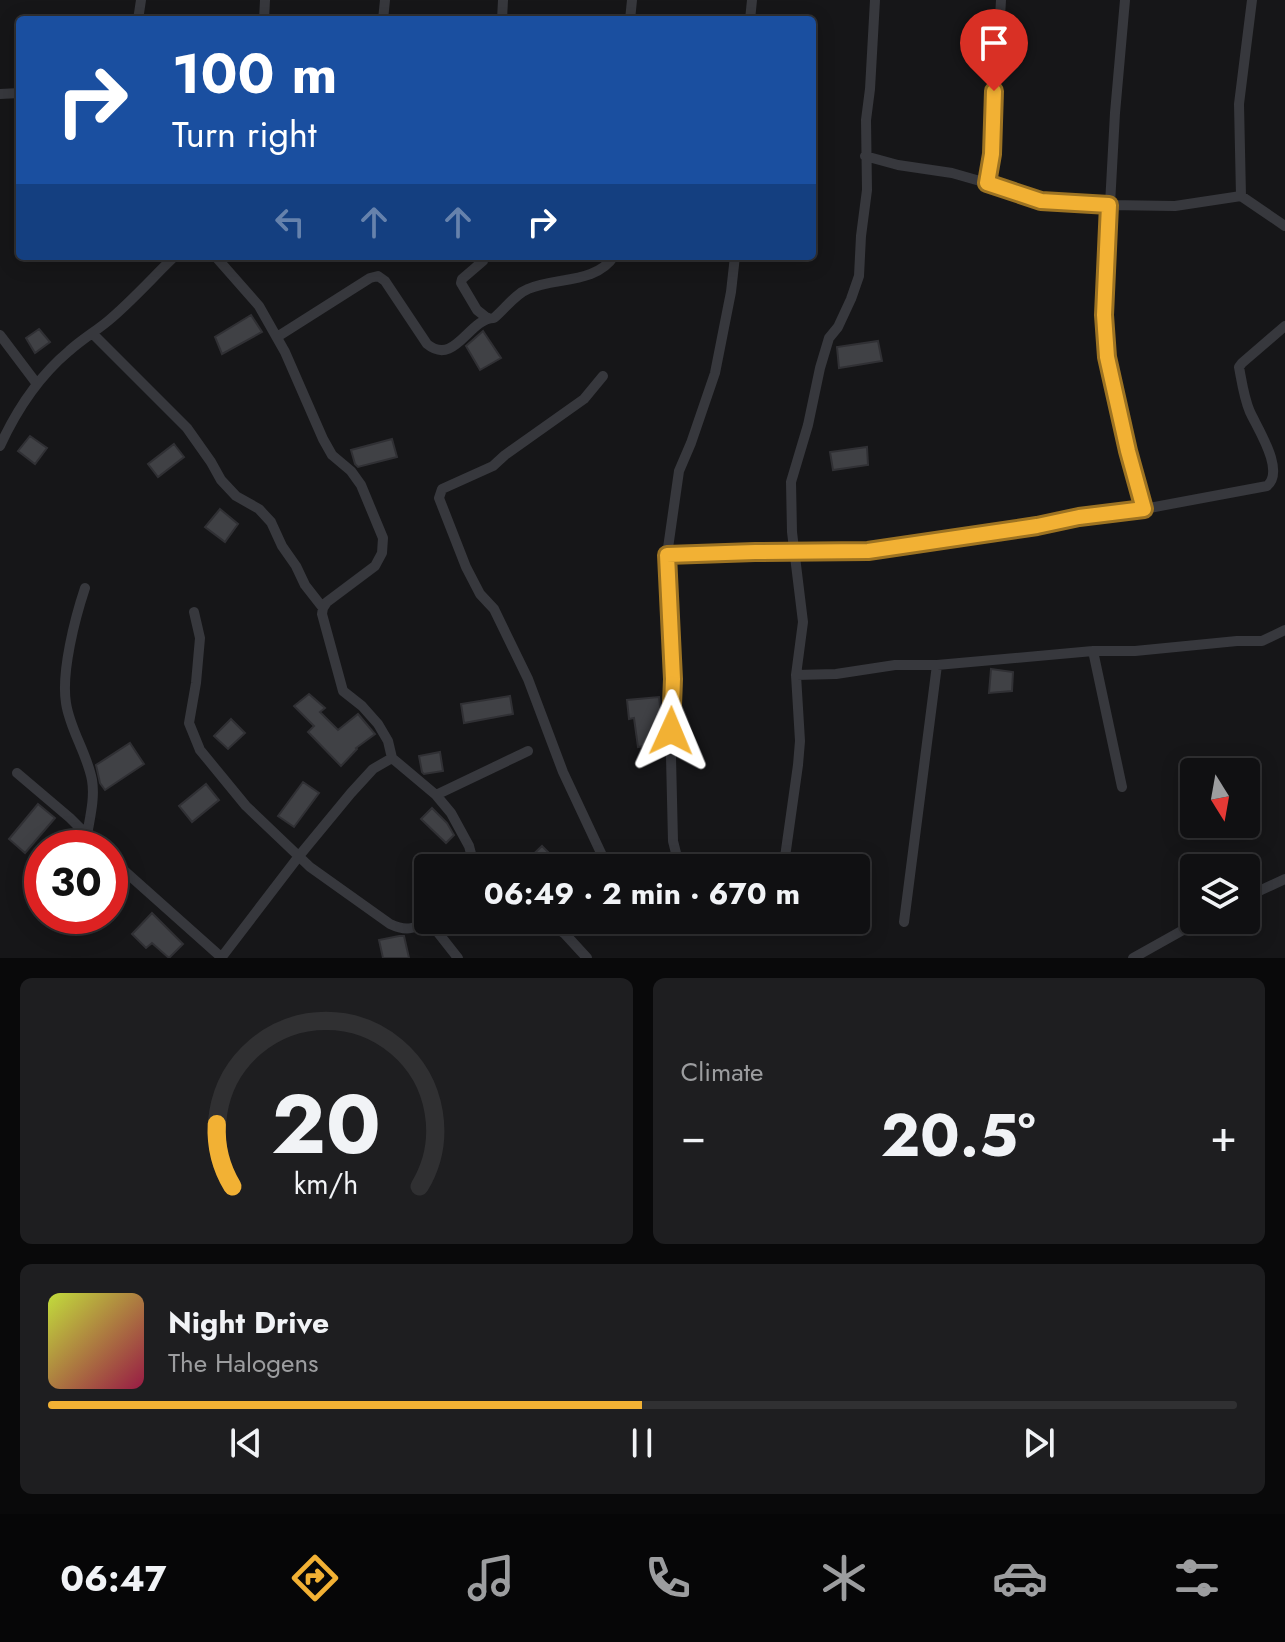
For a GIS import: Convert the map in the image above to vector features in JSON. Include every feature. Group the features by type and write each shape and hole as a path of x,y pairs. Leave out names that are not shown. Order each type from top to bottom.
{"street":[{"path":"785,854 800,741 796,675 803,622 792,532 791,482 829,338 838,327 859,276 867,190 866,120 875,0"},
{"path":"987,183 992,154 1001,0"},
{"path":"1125,0 1104,315 1107,357 1144,509"},
{"path":"1241,196 1239,104 1252,0"},
{"path":"865,156 898,165 952,173 1041,201 1175,206 1241,196 1285,226"},
{"path":"0,446 23,402 37,384 68,352 143,289 171,260"},
{"path":"219,260 259,306 285,352 323,439 332,455 351,471 361,485 383,538 382,553 375,566 323,608 343,691 378,724 388,741 392,758 436,795 451,813 472,854"},
{"path":"483,260 461,283 477,310 487,318 494,318 524,290 588,275 599,271 612,260"},
{"path":"674,854 671,757 673,679 667,555 679,471 715,373 735,260"},
{"path":"277,337 370,278 378,276 385,281 427,344 435,351 454,346 487,318"},
{"path":"667,555 880,550 1144,509 1272,484 1278,468 1275,457 1251,413 1239,367 1285,326"},
{"path":"92,333 187,428 221,480 236,496 259,509 271,522 305,585 323,608"},
{"path":"0,335 37,384"},
{"path":"601,854 563,772 528,679 494,609 480,594 466,567 439,498 442,489 493,466 584,399 603,376"},
{"path":"85,588 77,610 65,688 70,724 92,778 93,800 88,830"},
{"path":"194,612 200,638 189,723 200,750 246,806 310,867 390,924 401,929 414,928"},
{"path":"796,675 836,674 895,665 937,665 1093,651 1135,651 1262,641 1285,630"},
{"path":"1093,651 1122,787"},
{"path":"904,922 937,665"},
{"path":"436,795 528,751"},
{"path":"128,874 221,958 299,856 373,769 392,758"},
{"path":"17,773 81,830"},
{"path":"1260,891 1285,879"},
{"path":"1133,958 1180,932"},
{"path":"439,934 458,958"},
{"path":"565,934 587,958"}],"building":[{"path":"251,315 262,332 222,354 215,337"},
{"path":"39,329 50,342 35,353 26,338"},
{"path":"483,331 501,358 480,370 466,346"},
{"path":"878,341 882,361 839,368 837,347"},
{"path":"30,436 47,448 35,464 18,451"},
{"path":"392,439 397,457 358,467 355,464 351,450"},
{"path":"174,444 184,457 158,477 148,464"},
{"path":"867,447 868,465 833,470 830,452"},
{"path":"220,509 238,524 225,542 205,527"},
{"path":"991,669 1013,672 1012,691 989,693"},
{"path":"309,694 325,708 320,712 338,730 358,714 375,734 356,748 341,766 308,732 314,726 294,706"},
{"path":"510,696 513,714 464,723 461,704"},
{"path":"659,697 662,743 638,747 634,718 629,719 627,700"},
{"path":"231,719 245,733 228,749 214,736"},
{"path":"130,743 144,764 105,790 96,765"},
{"path":"440,752 443,771 424,774 419,756"},
{"path":"303,782 319,793 294,827 278,816"},
{"path":"206,784 219,800 192,822 179,806"},
{"path":"38,804 55,818 45,830 24,830 24,852 9,839"},
{"path":"432,808 454,835 446,843 421,819"},
{"path":"542,846 550,854 534,854"},
{"path":"152,913 183,944 169,958 152,943 146,948 132,934"},
{"path":"404,936 409,958 383,958 379,940"}],"route":[{"path":"671,731 673,679 667,555 868,551 1144,509 1107,357 1104,315 1109,205 1041,201 987,183 992,154 994,91"}]}
